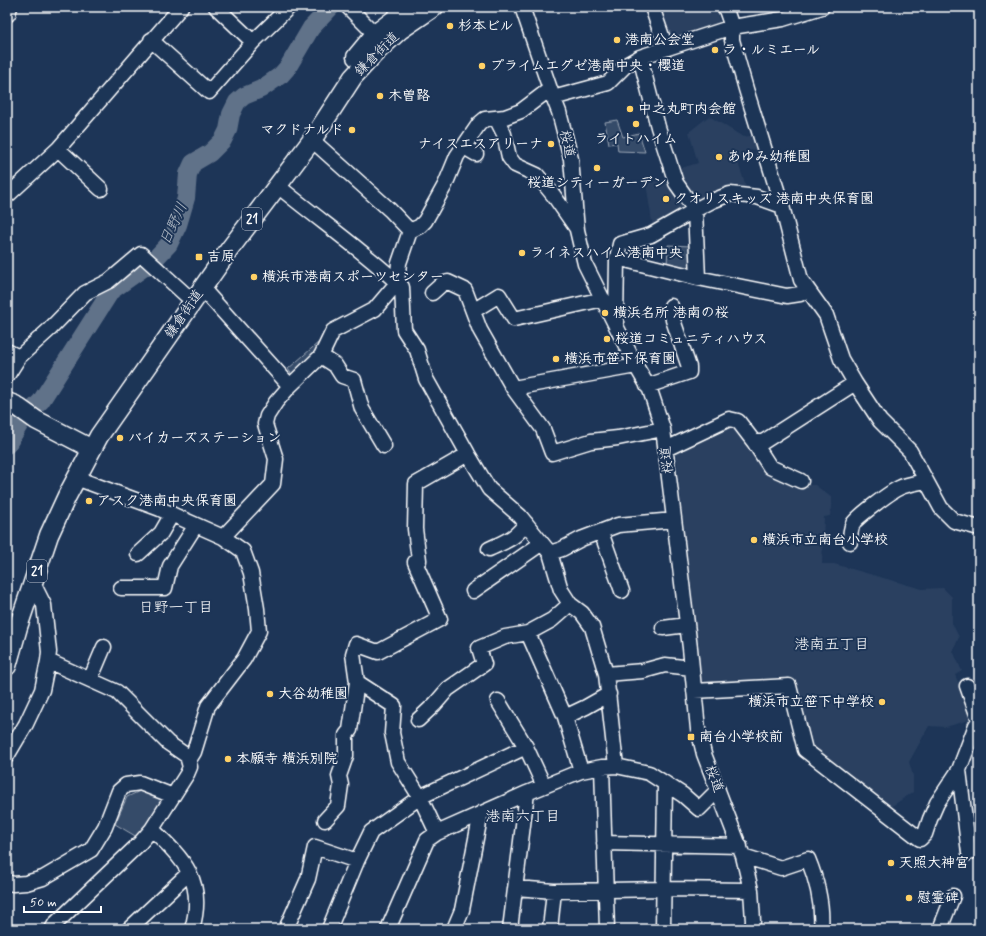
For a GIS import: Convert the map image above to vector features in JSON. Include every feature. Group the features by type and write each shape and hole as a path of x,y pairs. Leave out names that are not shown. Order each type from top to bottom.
{"main road":[{"name":"鎌倉街道","path":"194,292 221,244 354,60 376,34 411,7"},
{"name":"鎌倉街道","path":"7,666 49,535 76,478 87,447 91,430 134,365 229,250 278,186 312,140 353,77 376,52 400,30 434,7"},
{"path":"11,404 36,420 87,447"},
{"name":"鎌倉街道","path":"7,630 25,571 41,533 59,492 87,447"}],"street":[{"path":"7,15 10,7"},
{"path":"7,196 58,149 181,7"},
{"path":"216,7 253,42"},
{"path":"151,40 209,92 253,42 289,7"},
{"path":"348,7 376,34"},
{"name":"桜道","path":"522,7 559,112 571,159 577,230 585,264 647,386 663,429 699,735 704,754 741,851 751,890 753,921 752,929"},
{"path":"652,7 666,48"},
{"path":"725,7 732,27 732,40 746,89 782,206 800,280 826,315 841,359 855,383 880,421 910,451 941,508 954,521 979,528"},
{"path":"223,537 274,484 276,459 265,424 267,416 276,402 290,386 321,356 333,332 375,309 397,283 399,263 410,231 420,226 425,221 445,185 457,156 479,124 485,119 505,117 521,111 552,94 608,83 626,65 640,57 666,48 732,27 783,19 822,7"},
{"path":"640,57 658,127 676,183 695,210 698,278"},
{"path":"496,118 504,134 508,157 514,165 537,175 554,196 577,230"},
{"path":"312,140 390,210 410,231"},
{"path":"464,147 476,154"},
{"path":"58,149 101,189"},
{"path":"278,186 331,229 358,248 402,287 404,330 417,350 426,379 468,454 490,489 520,516 546,548 561,590 570,604 582,613 592,627 606,674 609,694 609,767 604,843 607,929"},
{"path":"616,326 617,258 620,244 651,235 712,201 730,194 756,197 782,206"},
{"path":"7,376 13,354 50,329 85,293 109,281 141,254 158,271 194,292 290,386"},
{"path":"617,258 698,278 787,296 800,294 807,289"},
{"path":"432,293 442,284 448,282 465,290 480,330 513,388 543,429 552,453 591,441 618,438 663,429"},
{"path":"473,311 498,295 514,319 603,299"},
{"path":"647,386 689,372 689,367 673,320 671,306"},
{"path":"321,356 335,366 342,376 354,380 362,409 384,446"},
{"path":"513,388 636,366"},
{"path":"754,442 763,442 855,383"},
{"path":"267,416 284,455"},
{"path":"666,449 729,419 738,421 770,467 801,481"},
{"path":"325,820 338,806 341,786 339,776 346,756 346,735 350,730 357,682 353,654 356,644 378,652 440,619 415,562 419,560 415,530 416,484 468,454"},
{"path":"76,478 172,514 223,537 243,551 251,573 259,631 244,659 208,706 194,752 189,760"},
{"path":"850,542 850,534 853,524 859,516 895,490 904,486 926,481"},
{"path":"138,554 161,533 172,514"},
{"path":"473,591 546,548 562,549 582,539 618,525 674,520"},
{"path":"489,549 513,538 526,523"},
{"path":"121,588 166,588 170,566 196,525"},
{"path":"601,532 622,591"},
{"path":"7,756 26,724 42,690 48,661 49,652 44,605 33,583"},
{"path":"418,720 448,689 484,664 479,648 505,637 528,632 552,620 570,604"},
{"path":"663,628 687,625"},
{"path":"528,632 565,717 581,771"},
{"path":"90,680 104,647"},
{"path":"48,661 117,692 168,743 187,756 190,767 152,829 140,843 55,924 52,929"},
{"path":"606,674 643,671 665,665 692,668"},
{"path":"357,682 394,706 392,733 398,762 420,797 437,833"},
{"path":"694,692 789,686 805,750 920,838 925,834 937,803 959,770 976,725 979,724"},
{"path":"967,686 979,720"},
{"path":"565,717 609,694"},
{"path":"498,701 526,747 544,786"},
{"path":"329,929 357,861 371,832 420,797 526,747"},
{"path":"388,929 427,840 437,833 527,793 581,771 609,767 649,773 683,795 699,809 718,790"},
{"path":"959,770 970,853"},
{"path":"9,886 43,878 91,850 105,827 119,791 126,785 140,783 173,796"},
{"path":"663,929 665,783"},
{"path":"510,929 527,793"},
{"path":"454,929 462,910 481,813"},
{"path":"152,829 172,849 194,881 196,890 196,907 192,929"},
{"path":"604,843 665,844 741,851 781,868 808,859 815,876 824,928"},
{"path":"286,929 308,879 315,847 357,861"},
{"path":"129,929 189,872"},
{"path":"516,888 554,891 664,889 751,890"},
{"path":"550,929 554,891"},
{"path":"940,929 953,896"}],"shaded area":[{"path":"677,7 715,7 720,23 669,38 661,12"},
{"name":"あゆみ幼稚園","path":"709,116 743,137 756,135 760,147 748,151 738,163 748,193 697,205 675,170 698,163 689,132"},
{"path":"617,120 623,137 639,133 645,152 618,151 617,143 609,144 605,122"},
{"name":"クオリスキッズ 港南中央保育園","path":"672,178 689,209 653,228 646,183"},
{"path":"668,245 691,246 694,271 667,265"},
{"path":"319,342 316,355 295,379 288,369"},
{"path":"734,425 796,485 815,485 832,498 830,516 824,517 822,564 834,564 922,589 943,588 952,597 952,623 959,637 953,651 962,671 955,675 973,717 972,719 946,727 929,726 909,762 913,776 913,792 886,810 808,748 793,687 787,677 702,684 675,449 700,435"},
{"path":"140,791 165,800 137,837 115,824 127,797"}],"waterway":[{"name":"日野川","path":"7,445 22,420 41,401 111,291 152,262 169,244 178,225 186,198 188,174 193,163 210,153 223,140 228,130 231,114 237,102 244,96 261,89 281,75 288,67 311,28 331,7"}],"place":[{"name":"杉本ビル","path":"450,26"},
{"name":"港南公会堂","path":"617,40"},
{"name":"ラ・ルミエール","path":"715,50"},
{"name":"プライムエグゼ港南中央・櫻道","path":"482,66"},
{"name":"木曽路","path":"380,96"},
{"name":"中之丸町内会館","path":"630,109"},
{"name":"ライトハイム","path":"636,124"},
{"name":"マクドナルド","path":"352,130"},
{"name":"ナイスエスアリーナ","path":"551,144"},
{"name":"あゆみ幼稚園","path":"719,157"},
{"name":"桜道シティーガーデン","path":"597,168"},
{"name":"クオリスキッズ 港南中央保育園","path":"666,199"},
{"name":"ライネスハイム港南中央","path":"522,253"},
{"name":"吉原","path":"199,257"},
{"name":"横浜市港南スポーツセンター","path":"254,277"},
{"name":"横浜名所 港南の桜","path":"605,313"},
{"name":"桜道コミュニティハウス","path":"607,339"},
{"name":"横浜市笹下保育園","path":"556,359"},
{"name":"バイカーズステーション","path":"120,438"},
{"name":"アスク港南中央保育園","path":"89,501"},
{"name":"横浜市立南台小学校","path":"754,540"},
{"name":"大谷幼稚園","path":"270,694"},
{"name":"横浜市立笹下中学校","path":"882,702"},
{"name":"南台小学校前","path":"691,737"},
{"name":"本願寺 横浜別院","path":"228,759"},
{"name":"天照大神宮","path":"891,863"},
{"name":"慰霊碑","path":"909,898"}],"district":[{"name":"日野一丁目","path":"176,608"},
{"name":"港南五丁目","path":"832,645"},
{"name":"港南六丁目","path":"523,817"}]}
